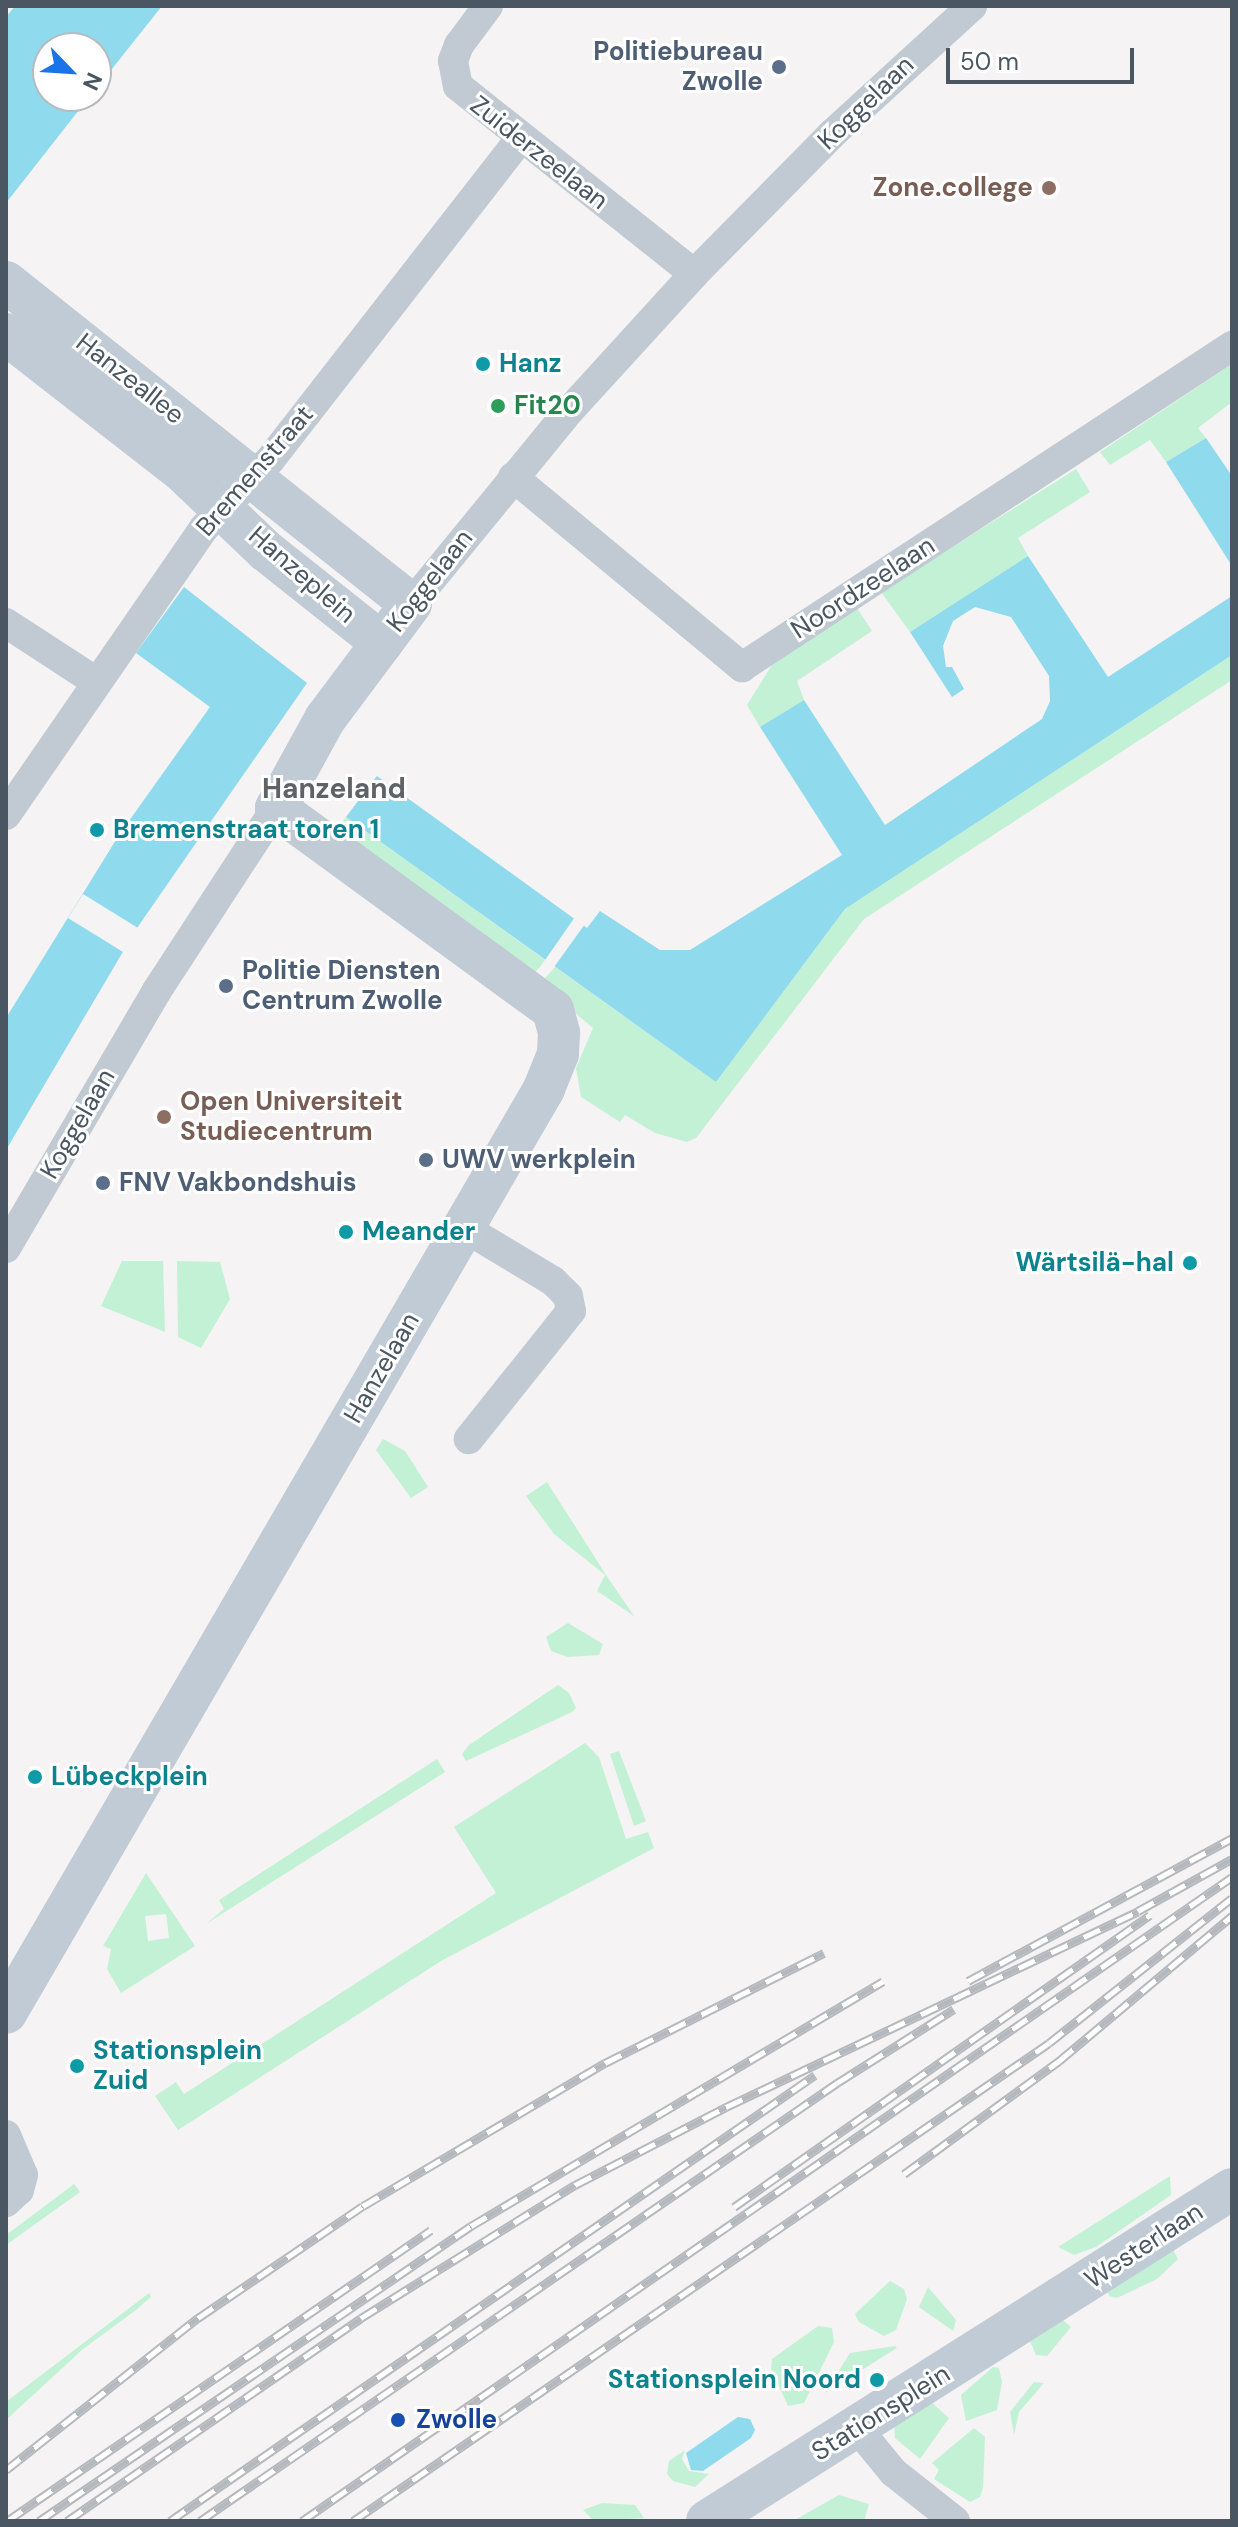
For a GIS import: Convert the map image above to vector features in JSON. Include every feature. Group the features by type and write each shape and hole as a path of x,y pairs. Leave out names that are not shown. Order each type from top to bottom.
{"street":[{"name":"Zuiderzeelaan","path":"488,6 459,45 453,73 467,97 694,274"},
{"name":"Koggelaan","path":"6,1248 156,992 276,808 325,719 411,604 513,477 694,274 832,134 972,6"},
{"name":"Bremenstraat","path":"6,815 95,681 237,493 520,139"},
{"name":"Hanzeallee","path":"6,282 237,493"},
{"name":"Hanzeallee","path":"6,334 237,493"},
{"name":"Noordzeelaan","path":"513,477 742,667 1232,346"},
{"name":"Hanzeplein","path":"237,493 411,604"},
{"name":"Hanzeplein","path":"237,493 266,551 382,643"},
{"path":"6,623 95,681"},
{"name":"Hanzelaan","path":"6,2013 463,1227 549,1077 558,1054 553,1010 276,808"},
{"path":"463,1227 553,1281 568,1296 571,1311 469,1439"},
{"path":"6,2135 23,2175 19,2190 6,2202"},
{"name":"Westerlaan","path":"1056,2303 1232,2189"},
{"name":"Stationsplein","path":"707,2521 1056,2303"},
{"path":"857,2428 893,2472 955,2521"}],"green space":[{"path":"1232,364 1232,402 1198,428 1206,438 1166,462 1150,440 1110,465 1100,452"},
{"path":"1076,469 1090,492 1018,538 1028,556 910,632 881,592"},
{"path":"857,608 872,631 797,681 804,700 760,727 747,705 775,660"},
{"path":"1232,655 1232,680 864,919 696,1138 687,1142 655,1133 625,1115 620,1122 581,1097 576,1068 593,1028 540,984 555,967 716,1082 845,909"},
{"path":"346,817 545,960 540,967 533,974 335,830"},
{"path":"122,1261 163,1261 165,1332 101,1306"},
{"path":"177,1261 220,1262 230,1299 201,1348 178,1337"},
{"path":"383,1439 405,1451 428,1487 411,1498 376,1450"},
{"path":"547,1482 634,1616 597,1591 605,1575 554,1534 526,1496"},
{"path":"568,1623 603,1644 599,1655 568,1657 551,1651 546,1637"},
{"path":"558,1685 569,1693 576,1708 572,1712 466,1761 462,1754 469,1745"},
{"path":"585,1743 599,1757 626,1839 648,1832 654,1848 441,1961 178,2130 155,2096 176,2082 184,2094 496,1893 454,1827"},
{"path":"619,1751 646,1821 634,1826 610,1754"},
{"path":"437,1759 445,1772 206,1924 224,1909 219,1900"},
{"path":"146,1873 195,1946 121,1993 107,1969 111,1949 103,1946","holes":["166,1914 169,1938 148,1941 145,1916"]},
{"path":"1170,2176 1171,2195 1096,2247 1074,2255 1058,2247"},
{"path":"74,2184 80,2192 6,2245 6,2235"},
{"path":"1172,2248 1178,2259 1157,2279 1117,2298 1109,2296 1107,2290"},
{"path":"890,2281 904,2289 907,2299 896,2330 884,2336 859,2322 855,2314"},
{"path":"928,2287 956,2320 953,2331 919,2307"},
{"path":"149,2293 151,2297 83,2349 6,2420 6,2402"},
{"path":"1063,2320 1071,2327 1047,2356 1036,2355 1030,2341"},
{"path":"818,2326 832,2328 834,2342 804,2403 788,2406 771,2369 772,2359"},
{"path":"897,2348 825,2393 850,2353"},
{"path":"993,2367 999,2368 1002,2382 997,2410 966,2421 961,2395"},
{"path":"1034,2382 1044,2383 1019,2412 1014,2435 1010,2412"},
{"path":"930,2401 949,2418 920,2459 895,2438 894,2424"},
{"path":"974,2428 985,2437 983,2488 980,2497 970,2502 934,2479 939,2470 932,2463"},
{"path":"685,2450 682,2459 689,2471 709,2474 695,2487 673,2481 667,2474 669,2461"},
{"path":"839,2495 869,2504 864,2521 793,2521"},
{"path":"602,2503 635,2505 644,2518 594,2521 583,2510"}],"water":[{"path":"15,6 162,6 112,69 112,32 32,32 32,112 77,112 6,203 6,17"},
{"path":"1206,438 1232,476 1232,566 1166,462"},
{"path":"1028,556 1108,677 1232,596 1232,655 845,909 716,1082 346,817 377,776 587,928 600,911 660,950 690,950 842,855 760,727 804,700 885,825 1042,719 1050,701 1049,676 1011,617 975,607 953,621 943,646 946,667 952,667 964,689 952,697 910,632"},
{"path":"184,587 307,683 137,928 6,1150 6,1018 119,835 210,707 136,653"},
{"path":"738,2417 750,2419 755,2430 751,2438 703,2471 691,2470 686,2453"}],"pier":[{"path":"83,894 138,928 123,952 68,918"},
{"path":"575,917 585,924 552,970 543,963"}],"railway":[{"path":"968,1981 1232,1838"},
{"path":"67,2521 361,2318 575,2185 726,2107 1138,1911 1232,1859"},
{"path":"302,2521 1232,1877"},
{"path":"353,2521 1049,2043 1232,1898"},
{"path":"734,2207 1150,1915"},
{"path":"904,2174 1059,2061 1232,1916"},
{"path":"6,2470 198,2318 363,2206 605,2063 824,1953"},
{"path":"39,2521 471,2226 883,1981"},
{"path":"200,2521 837,2083 954,2009"},
{"path":"170,2521 815,2075"},
{"path":"7,2521 431,2230"}],"place":[{"name":"Politiebureau Zwolle","path":"779,67"},
{"name":"Zone.college","path":"1049,188"},
{"name":"Hanz","path":"483,364"},
{"name":"Fit20","path":"498,406"},
{"name":"Bremenstraat toren 1","path":"97,830"},
{"name":"Politie Diensten Centrum Zwolle","path":"226,986"},
{"name":"Open Universiteit Studiecentrum","path":"164,1117"},
{"name":"UWV werkplein","path":"426,1160"},
{"name":"FNV Vakbondshuis","path":"103,1183"},
{"name":"Meander","path":"346,1232"},
{"name":"Wärtsilä-hal","path":"1190,1263"},
{"name":"Lübeckplein","path":"35,1777"},
{"name":"Stationsplein Zuid","path":"77,2066"},
{"name":"Stationsplein Noord","path":"877,2380"},
{"name":"Zwolle","path":"398,2420"}],"district":[{"name":"Hanzeland","path":"334,789"}]}
